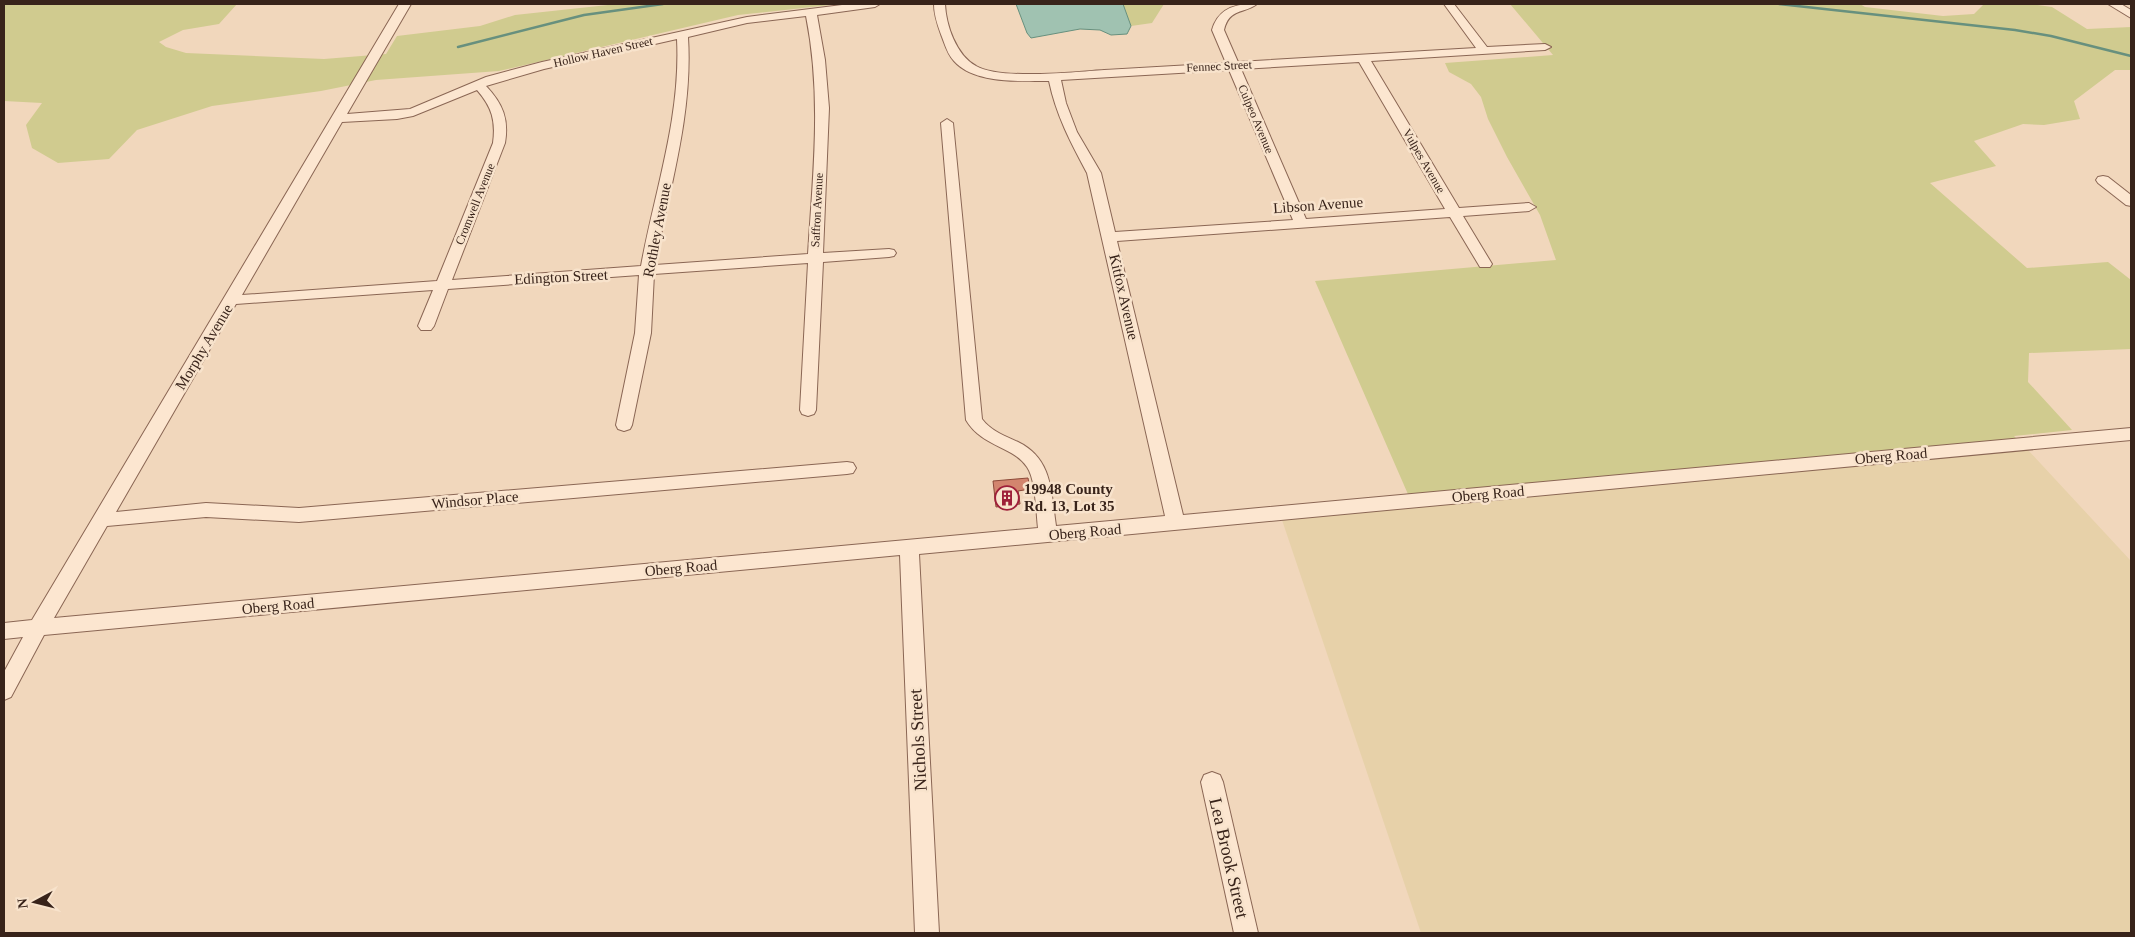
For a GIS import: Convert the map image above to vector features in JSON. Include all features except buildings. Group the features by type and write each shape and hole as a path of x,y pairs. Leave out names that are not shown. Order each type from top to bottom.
{"street":[{"name":"Morphy Avenue","path":"4,692 38,628 405,4"},
{"name":"Hollow Haven Street","path":"338,118 397,115 413,112 505,75 747,20 875,4"},
{"name":"Fennec Street","path":"939,4 940,16 955,54 971,74 1007,77 1054,77 1545,47"},
{"name":"Culpeo Avenue","path":"1251,4 1234,9 1224,17 1218,26 1219,34 1301,223"},
{"path":"1449,4 1484,51"},
{"path":"2114,4 2131,15"},
{"name":"Saffron Avenue","path":"808,410 823,108 822,72 811,12"},
{"name":"Rothley Avenue","path":"624,425 645,321 647,272 679,116 684,78 682,34"},
{"name":"Vulpes Avenue","path":"1363,58 1485,264"},
{"name":"Kitfox Avenue","path":"1054,77 1060,103 1071,132 1094,173 1176,523"},
{"name":"Cromwell Avenue","path":"426,326 500,143 503,126 499,112 491,98 479,85"},
{"path":"947,123 974,420 979,428 992,437 1022,452 1037,468 1048,535"},
{"path":"2104,180 2131,202"},
{"name":"Libson Avenue","path":"1110,237 1530,207"},
{"name":"Edington Street","path":"232,300 442,284 815,260 889,253"},
{"name":"Oberg Road","path":"4,631 2131,434"},
{"name":"Windsor Place","path":"102,520 206,510 298,515 848,468"},
{"name":"Nichols Street","path":"909,547 927,933"},
{"name":"Lea Brook Street","path":"1212,782 1246,933"}],"shaded area":[{"path":"4,4 237,4 219,24 183,30 159,42 166,47 186,53 324,59 386,54 397,36 480,26 515,15 617,4 839,4 738,15 499,71 376,80 321,91 212,106 137,130 109,159 58,163 32,148 26,125 42,103 4,101"},
{"path":"1016,4 1123,4 1131,26 1127,34 1111,35 1100,30 1080,29 1031,38 1027,33"},
{"path":"1123,4 1164,4 1152,23 1131,26"},
{"path":"1510,4 1860,4 1865,7 1943,16 1974,14 1984,4 2031,4 2052,7 2087,29 2131,27 2131,70 2115,70 2074,101 2080,119 2044,125 2023,124 1974,141 1996,166 1930,183 2027,268 2108,262 2131,280 2131,349 2029,353 2028,382 2072,430 2014,436 2028,450 1414,508 1315,281 1556,260 1540,215 1488,119 1481,97 1471,84 1449,72 1445,63 1553,55"},
{"path":"2028,450 2131,561 2131,933 1421,933 1282,520"}],"waterway":[{"path":"458,47 584,15 663,4"},
{"path":"1779,4 2015,30 2051,36 2131,56"}],"place":[{"name":"19948 County Rd. 13, Lot 35","path":"1007,498"}]}
